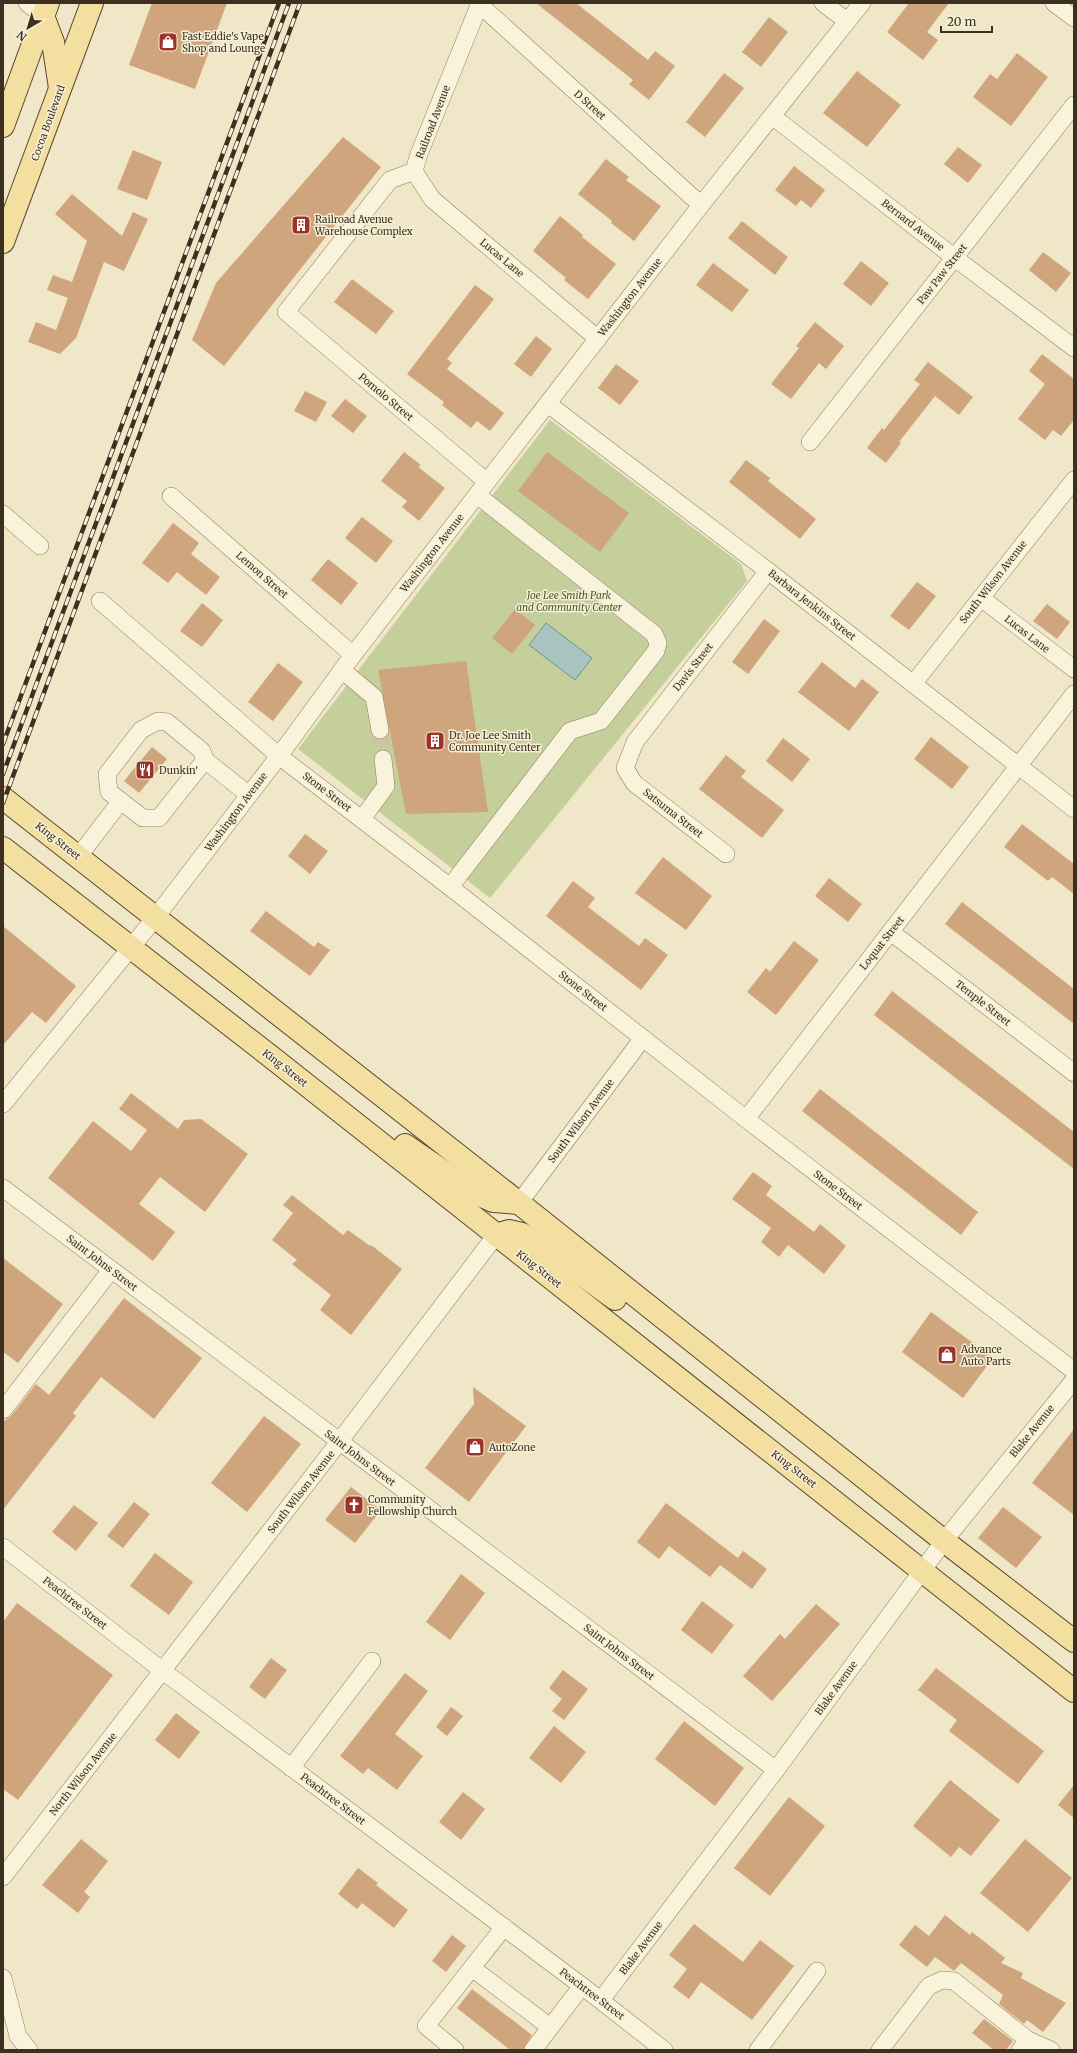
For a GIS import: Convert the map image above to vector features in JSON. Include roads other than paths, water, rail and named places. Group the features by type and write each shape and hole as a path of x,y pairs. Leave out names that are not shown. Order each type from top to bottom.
{"main road":[{"name":"Cocoa Boulevard","path":"3,242 92,3"},
{"path":"39,7 53,42 60,89"},
{"path":"3,126 39,7"},
{"name":"King Street","path":"3,798 519,1203 944,1541 1074,1641"},
{"name":"King Street","path":"3,848 1074,1691"},
{"path":"330,1104 359,1117 399,1141 475,1193 493,1201 519,1203"},
{"path":"496,1235 508,1231 522,1234 550,1252 643,1320 671,1335 698,1345"}],"street":[{"path":"823,3 847,21"},
{"name":"Washington Avenue","path":"3,1104 155,918 279,756 353,655 702,205 862,3"},
{"path":"1054,3 1074,18"},
{"name":"Railroad Avenue","path":"286,312 390,180 414,171 419,154 480,4"},
{"name":"D Street","path":"480,4 702,205"},
{"name":"Paw Paw Street","path":"810,442 1074,105"},
{"name":"Bernard Avenue","path":"772,116 1074,348"},
{"name":"Lucas Lane","path":"414,171 432,199 598,339"},
{"name":"Pomolo Street","path":"286,312 487,482"},
{"name":"Barbara Jenkins Street","path":"548,404 768,571 1074,809"},
{"name":"South Wilson Avenue","path":"912,684 1074,480"},
{"name":"Lemon Street","path":"171,496 353,655"},
{"path":"450,887 570,731 601,721 656,651 658,643 654,634 477,496"},
{"path":"3,514 40,546"},
{"name":"Davis Street","path":"625,768 635,742 768,571"},
{"name":"Lucas Lane","path":"981,598 1074,670"},
{"name":"Stone Street","path":"100,601 279,756 450,887 746,1119 1074,1371"},
{"path":"342,670 374,697 380,730"},
{"name":"Loquat Street","path":"746,1119 892,932 1074,694"},
{"path":"204,760 159,818 143,818 109,792 108,779 141,730 158,721 167,722 202,751 204,760 249,795"},
{"path":"108,779 148,736 159,731 166,733 191,755 193,764 190,778"},
{"path":"362,819 386,786 383,759"},
{"name":"Satsuma Street","path":"625,768 634,783 726,854"},
{"path":"78,857 121,801"},
{"name":"Temple Street","path":"892,932 1074,1073"},
{"name":"South Wilson Avenue","path":"519,1203 643,1038"},
{"name":"Saint Johns Street","path":"3,1188 776,1770"},
{"name":"South Wilson Avenue","path":"163,1671 496,1235"},
{"path":"3,1410 111,1270"},
{"name":"Blake Avenue","path":"601,2000 776,1770 944,1541 1074,1380"},
{"name":"Peachtree Street","path":"3,1546 163,1671 601,2000 664,2050"},
{"path":"291,1768 372,1661"},
{"name":"North Wilson Avenue","path":"3,1877 163,1671"},
{"path":"455,2050 426,2026 504,1927"},
{"path":"472,1968 550,2027"},
{"path":"758,2050 817,1972"},
{"path":"3,1978 18,2036 28,2050"},
{"path":"880,2050 929,1986 942,1980 954,1982 1024,2045 1051,2050"},
{"path":"532,2050 582,1986"}],"water":[{"path":"546,623 592,658 575,680 529,645"}],"tunnel":[{"path":"380,730 383,759"}],"railway":[{"path":"3,744 279,3"},
{"path":"3,774 289,3"},
{"path":"3,803 300,3"}],"place":[{"name":"Fast Eddie's Vape Shop and Lounge","path":"168,42"},
{"name":"Railroad Avenue Warehouse Complex","path":"301,225"},
{"name":"Dr. Joe Lee Smith Community Center","path":"435,741"},
{"name":"Dunkin'","path":"145,770"},
{"name":"Advance Auto Parts","path":"947,1355"},
{"name":"AutoZone","path":"475,1447"},
{"name":"Community Fellowship Church","path":"354,1505"}],"park label":[{"name":"Joe Lee Smith Park and Community Center","path":"569,600"}]}
